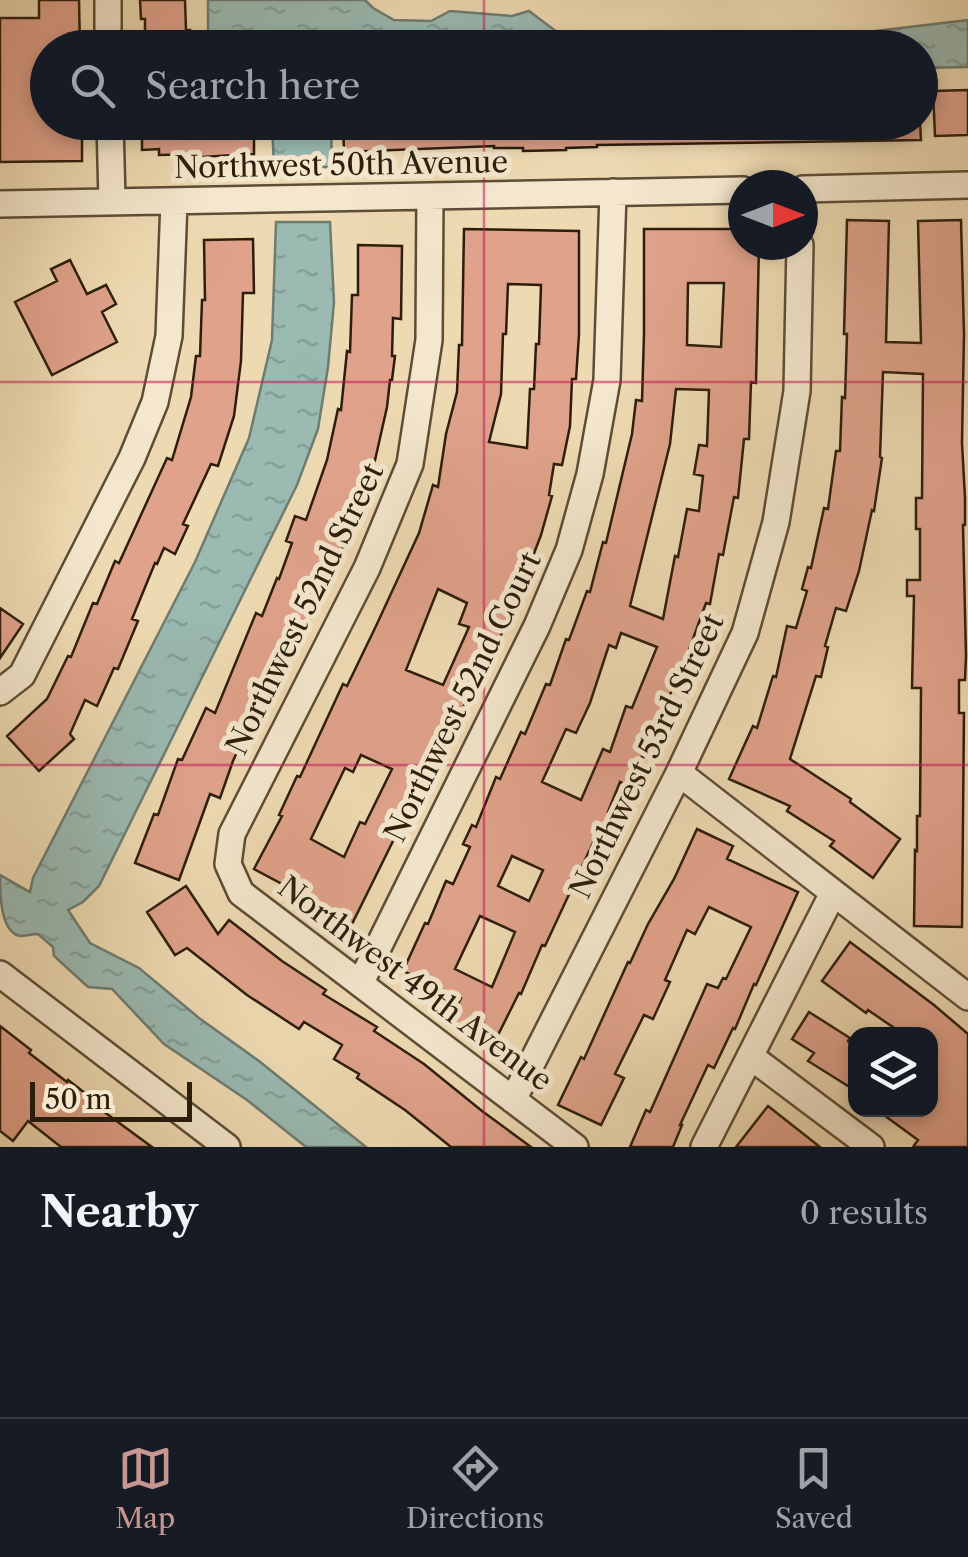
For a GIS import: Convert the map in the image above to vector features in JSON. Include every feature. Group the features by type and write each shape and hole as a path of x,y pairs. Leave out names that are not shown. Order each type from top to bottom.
{"street":[{"path":"108,0 108,30"},
{"path":"110,140 112,202"},
{"path":"818,188 968,186"},
{"name":"Northwest 50th Avenue","path":"0,204 728,190"},
{"name":"Northwest 52nd Court","path":"360,982 537,626 569,550 590,474 607,380 613,192"},
{"name":"Northwest 52nd Street","path":"228,864 232,834 367,568 410,464 429,340 430,196"},
{"path":"1,692 22,675 132,458 155,402 169,336 174,201"},
{"name":"Northwest 53rd Street","path":"514,1100 679,774 745,633 776,522 797,391 800,260"},
{"path":"679,774 968,997"},
{"name":"Northwest 49th Avenue","path":"228,864 241,893 576,1147"},
{"path":"704,1147 833,893"},
{"path":"0,974 227,1147"},
{"path":"750,1056 871,1147"}],"water":[{"path":"208,0 365,0 394,20 431,21 450,11 512,16 529,11 554,30 208,30"},
{"path":"968,20 968,67 938,68 938,30 884,30"},
{"path":"273,140 331,140 332,167 274,168"},
{"path":"276,222 330,222 334,302 318,429 297,485 99,886 68,910 90,943 139,968 366,1147 306,1147 247,1100 164,1044 112,989 88,987 54,956 53,947 38,934 13,933 1,901 0,875 30,892 33,878 195,562 249,438 272,340"}],"building":[{"path":"39,0 79,0 80,30 30,30 30,140 82,140 82,161 0,162 0,18 39,18"},
{"path":"140,0 185,0 186,30 145,30 145,19 141,19"},
{"path":"968,90 968,135 938,136 938,91"},
{"path":"142,140 254,140 254,154 201,157 142,150"},
{"path":"344,140 921,140 597,145 523,151 494,146 344,152"},
{"path":"847,220 889,221 886,342 921,343 918,221 961,220 966,656 965,680 959,680 959,713 964,713 962,927 914,926 921,688 912,688 914,596 907,596 907,580 920,580 916,498 922,498 923,374 883,372 882,458 874,511 846,611 836,608 821,677 816,676 790,759 851,799 900,839 873,878 830,846 834,841 787,811 790,806 729,779 753,726 757,728 773,676 776,677 787,626 796,628 807,591 802,589 808,567 811,568 824,508 828,509 836,451 840,451 842,397 845,398"},
{"path":"464,229 579,231 576,379 572,379 570,426 562,465 554,464 549,495 552,496 541,535 500,638 496,637 433,772 430,770 347,934 305,914 312,900 254,869 343,684 347,686 376,626 419,533 433,485 438,487 462,345","holes":["508,284 541,285 539,344 534,389 530,389 527,448 489,442 501,394","438,589 467,603 459,624 469,627 443,685 406,670","361,755 392,769 344,857 311,839 345,768 353,772"]},
{"path":"644,229 728,229 728,260 759,260 756,383 751,382 749,439 744,439 738,498 734,497 710,604 706,603 686,658 665,706 662,705 644,757 629,786 620,782 603,835 598,832 492,1047 447,1025 461,998 403,971 446,881 453,884 470,847 463,844 472,825 476,827 496,777 500,779 521,732 525,734 546,684 550,685 566,639 569,640 587,591 590,592 603,542 606,543 632,434 636,400 642,401","holes":["688,283 724,283 721,347 687,345","676,389 709,390 707,446 699,445 694,474 703,476 699,511 687,509 663,619 630,606 670,444","621,633 657,647 632,708 626,706 610,752 603,749 581,800 542,782 566,729 576,733 609,645 616,648","512,856 543,870 529,901 498,886","480,916 515,932 492,987 455,969"]},
{"path":"253,239 254,293 243,293 234,416 218,466 211,464 183,524 188,526 175,554 164,548 155,563 132,619 138,621 97,706 85,700 70,734 74,739 39,771 7,736 47,699 115,561 119,563 167,458 172,460 191,397 196,356 200,356 205,300 204,240"},
{"path":"358,245 402,246 401,319 393,318 392,380 371,478 337,563 334,562 307,626 300,623 254,722 251,721 220,798 210,794 179,880 135,863 178,759 182,760 206,708 215,713 256,613 262,616 292,543 286,541 295,516 306,520 327,460 338,409 341,410 347,351 350,352 352,295 358,295"},
{"path":"70,260 87,294 106,285 116,304 102,312 117,342 52,375 15,302 57,281 51,269"},
{"path":"0,608 23,624 0,658"},
{"path":"697,829 733,846 727,859 798,892 735,1029 714,1068 708,1065 673,1147 630,1147 646,1110 650,1112 707,984 718,988 726,979 751,927 709,907 695,934 687,930 653,1019 644,1015 615,1074 624,1078 601,1125 558,1105"},
{"path":"186,886 218,934 229,920 326,990 323,994 377,1027 374,1031 424,1064 531,1147 451,1147 357,1078 359,1074 334,1059 342,1045 304,1022 299,1029 187,948 175,955 147,912"},
{"path":"850,942 968,1034 968,1147 913,1147 918,1140 887,1117 938,1117 938,1027 893,1027 822,981"},
{"path":"809,1012 848,1037 848,1086 808,1061 814,1053 792,1039"},
{"path":"0,1026 31,1050 29,1053 152,1147 61,1147 28,1121 13,1141 0,1131"},
{"path":"768,1106 820,1147 736,1147"}]}
